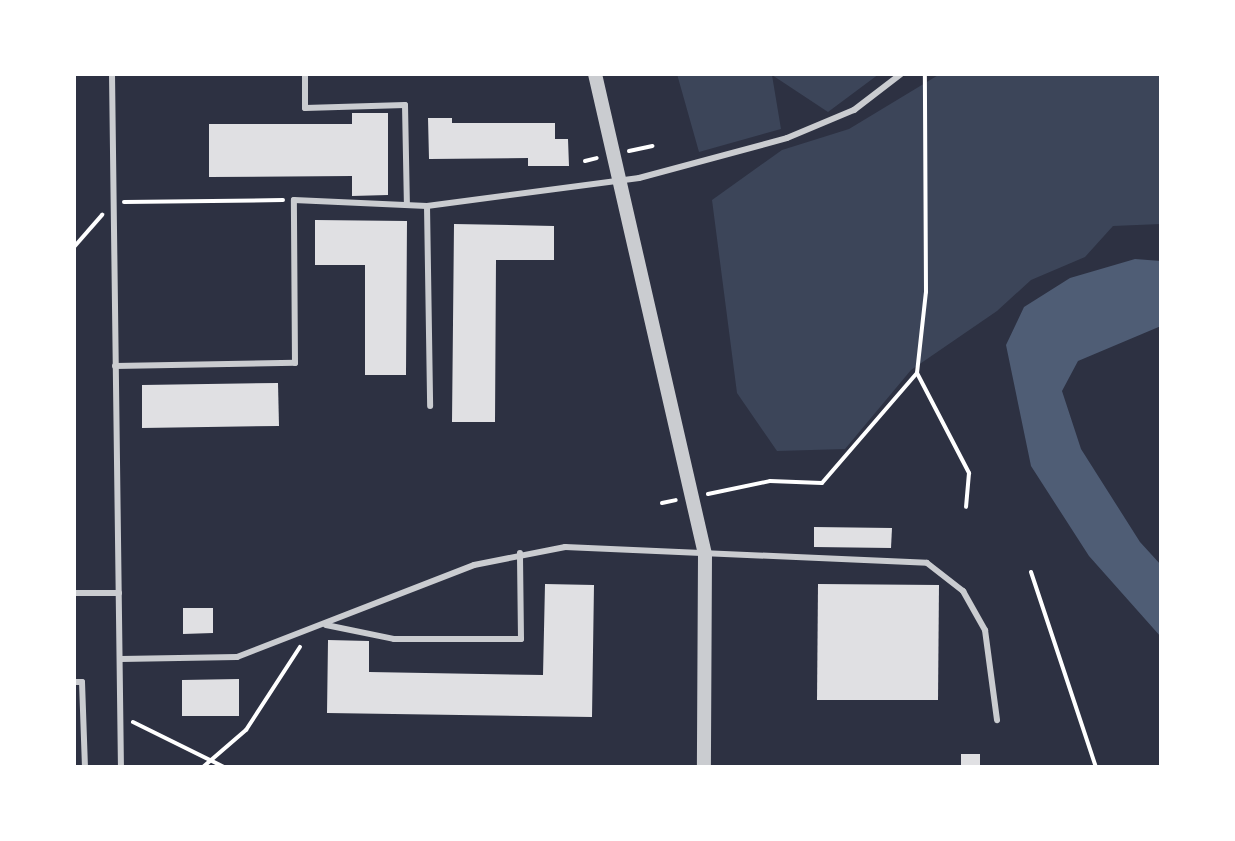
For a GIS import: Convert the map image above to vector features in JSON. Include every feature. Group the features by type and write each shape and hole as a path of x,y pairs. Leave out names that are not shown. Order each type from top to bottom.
{"street":[{"path":"595,74 705,555 704,767"}],"lane":[{"path":"112,74 121,767"},
{"path":"305,74 305,108 405,105 407,205"},
{"path":"115,366 295,363 294,200 427,206 620,182 787,138 854,110 901,74"},
{"path":"427,206 430,406"},
{"path":"121,659 237,657 326,625 429,581 520,553 565,547 927,563 963,591 985,630 997,720"},
{"path":"326,625 394,639 521,639 520,553"},
{"path":"74,593 119,593"},
{"path":"74,682 82,682 85,767"}],"path":[{"path":"925,74 926,292 917,373 969,473 966,507"},
{"path":"627,152 652,146"},
{"path":"585,161 597,158"},
{"path":"74,247 114,202 294,200"},
{"path":"708,494 770,481 822,483 917,373"},
{"path":"1031,572 1096,767"},
{"path":"203,767 246,730 310,631"},
{"path":"121,716 213,758 224,767"}],"shaded area":[{"path":"677,74 879,74 828,112 772,75 781,129 699,152"},
{"path":"940,74 1161,74 1161,224 1113,226 1085,257 1031,280 997,311 911,370 845,449 777,451 737,393 712,200 782,150 849,129"},
{"path":"1135,259 1161,261 1161,326 1078,361 1062,391 1081,449 1140,542 1161,565 1161,637 1089,556 1031,466 1006,345 1024,307 1070,278"}],"building":[{"path":"352,113 388,113 388,195 352,196 352,176 209,177 209,124 352,124"},
{"path":"428,118 452,118 452,123 555,123 555,139 568,139 569,166 528,166 528,158 429,159"},
{"path":"315,220 407,221 406,375 365,375 365,265 315,265"},
{"path":"454,224 554,226 554,260 496,260 495,422 452,422"},
{"path":"278,383 279,426 142,428 142,385"},
{"path":"814,527 892,528 891,548 814,547"},
{"path":"545,584 594,585 592,717 327,713 328,640 369,641 369,672 543,675"},
{"path":"818,584 939,585 938,700 817,700"},
{"path":"183,608 213,608 213,633 183,634"},
{"path":"239,679 239,716 182,716 182,680"},
{"path":"961,754 980,754 980,767 961,767"}]}
